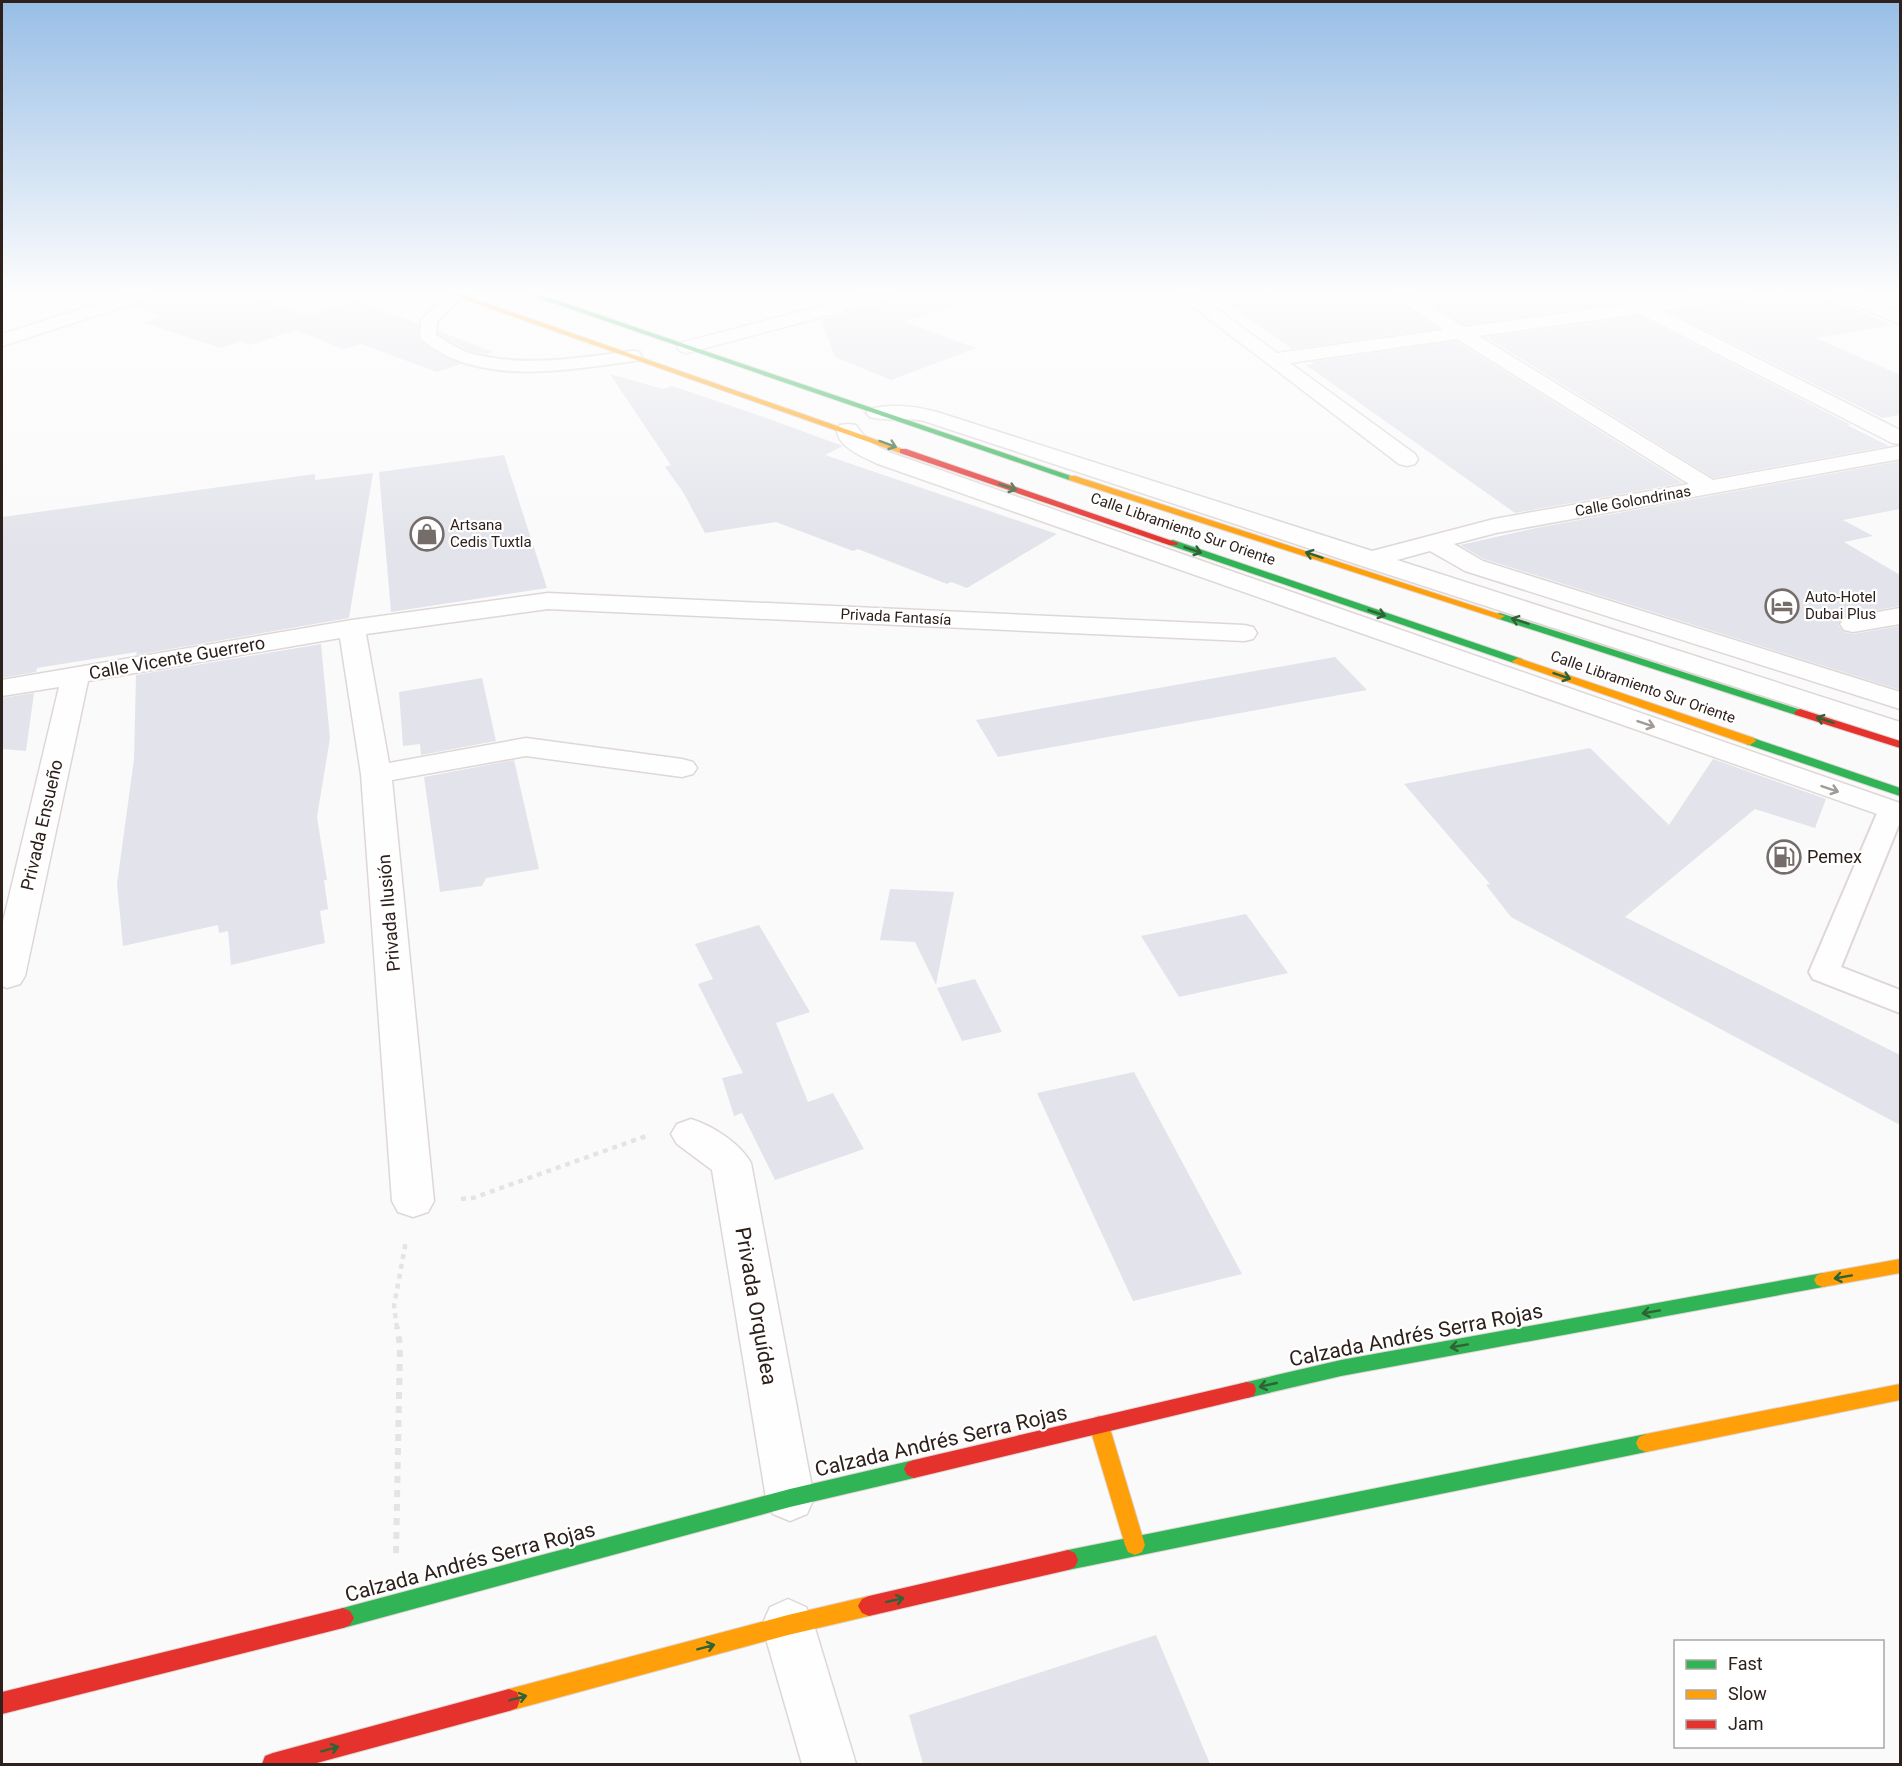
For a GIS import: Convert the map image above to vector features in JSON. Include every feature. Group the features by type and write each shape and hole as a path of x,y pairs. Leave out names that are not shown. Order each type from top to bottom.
{"main road":[{"name":"Calle Libramiento Sur Oriente","path":"695,377 1897,805"},
{"name":"Calle Libramiento Sur Oriente","path":"775,377 990,452 1900,745"},
{"name":"Calzada Andrés Serra Rojas","path":"2,1703 395,1605 790,1497 1341,1368 1900,1266"},
{"path":"273,1764 788,1625 1135,1545 1900,1392"},
{"path":"1100,1425 1135,1545"}],"street":[{"path":"1298,377 1407,459"},
{"path":"1533,377 1711,488"},
{"path":"1780,377 1900,438"},
{"path":"877,413 908,411 930,416 1900,731"},
{"path":"848,430 848,435 854,442 886,459 1897,805"},
{"name":"Calle Golondrinas","path":"1368,560 1494,526 1900,453"},
{"path":"1432,542 1474,566 1900,701"},
{"name":"Privada Fantasía","path":"352,628 548,601 1244,633"},
{"path":"1853,624 1900,616"},
{"name":"Calle Vicente Guerrero","path":"2,688 352,628"},
{"name":"Privada Ilusión","path":"352,628 376,774 413,1201"},
{"name":"Privada Ensueño","path":"7,976 76,675"},
{"path":"376,774 526,747 682,768"},
{"name":"Privada Orquídea","path":"691,1134 731,1163 790,1497"},
{"path":"788,1625 829,1764"}],"lane":[{"path":"1897,805 1891,844 1824,972 1900,1002"}],"path":[{"path":"395,1605 400,1345 394,1306 413,1201 472,1198 643,1135 691,1134"}],"building":[{"path":"612,377 622,377 663,389 672,386 755,414 843,446 825,455 1057,534 967,588 951,582 947,584 858,549 853,551 776,522 705,533 683,492 665,467 671,465"},
{"path":"1324,377 1514,377 1683,483 1515,513"},
{"path":"1551,377 1759,377 1889,446 1713,478"},
{"path":"1801,377 1900,377 1900,415 1882,418"},
{"name":"Artsana Cedis Tuxtla","path":"504,455 547,588 391,612 379,472"},
{"path":"1900,461 1900,509 1843,520 1873,536 1844,542 1900,575 1900,606 1844,616 1838,625 1844,632 1853,634 1900,626 1900,690 1484,559 1460,545 1536,528"},
{"path":"373,473 349,618 136,655 137,652 37,668 36,672 2,678 2,517 315,474 315,480"},
{"path":"321,644 330,738 317,817 327,880 324,880 328,909 320,911 325,943 231,965 228,931 219,933 218,925 123,946 117,884 134,759 136,675"},
{"path":"1335,657 1367,690 998,757 976,720"},
{"path":"482,678 496,741 421,755 420,744 403,746 399,692"},
{"path":"34,693 26,751 2,749 2,698"},
{"path":"1590,748 1669,825 1713,759 1826,799 1815,828 1755,809 1625,917 1900,1055 1900,1125 1511,917 1486,885 1490,884 1404,784"},
{"path":"514,760 539,869 486,878 482,886 440,892 424,777"},
{"path":"890,889 954,892 936,985 915,942 880,940"},
{"path":"1246,914 1288,973 1179,997 1141,936"},
{"path":"759,925 810,1012 776,1023 808,1102 833,1093 864,1149 775,1180 742,1113 734,1116 722,1078 743,1073 698,984 713,979 695,944"},
{"path":"975,979 1002,1032 962,1041 937,988"},
{"path":"1134,1072 1242,1274 1133,1301 1037,1093"},
{"path":"1156,1635 1210,1764 923,1764 909,1715"}],"traffic: fast":[{"path":"776,377 1072,478"},
{"path":"1173,543 1518,661"},
{"path":"1500,616 1800,713"},
{"path":"1750,741 1900,792"},
{"path":"1247,1390 1341,1368 1823,1280"},
{"path":"1068,1560 1646,1443"},
{"path":"343,1618 790,1498 914,1469"}],"traffic: slow":[{"path":"692,377 903,451"},
{"path":"1072,478 1500,616"},
{"path":"1518,661 1750,741"},
{"path":"1823,1280 1900,1266"},
{"path":"1646,1443 1900,1392"},
{"path":"1099,1425 1135,1545"},
{"path":"509,1700 788,1625 869,1606"}],"traffic: jam":[{"path":"903,451 1173,543"},
{"path":"1800,713 1900,745"},
{"path":"914,1469 1247,1390"},
{"path":"869,1606 1068,1560"},
{"path":"2,1703 343,1618"},
{"path":"273,1764 509,1700"}],"place":[{"name":"Artsana Cedis Tuxtla","path":"427,534"},
{"name":"Auto-Hotel Dubai Plus","path":"1782,606"},
{"name":"Pemex","path":"1784,857"}]}
